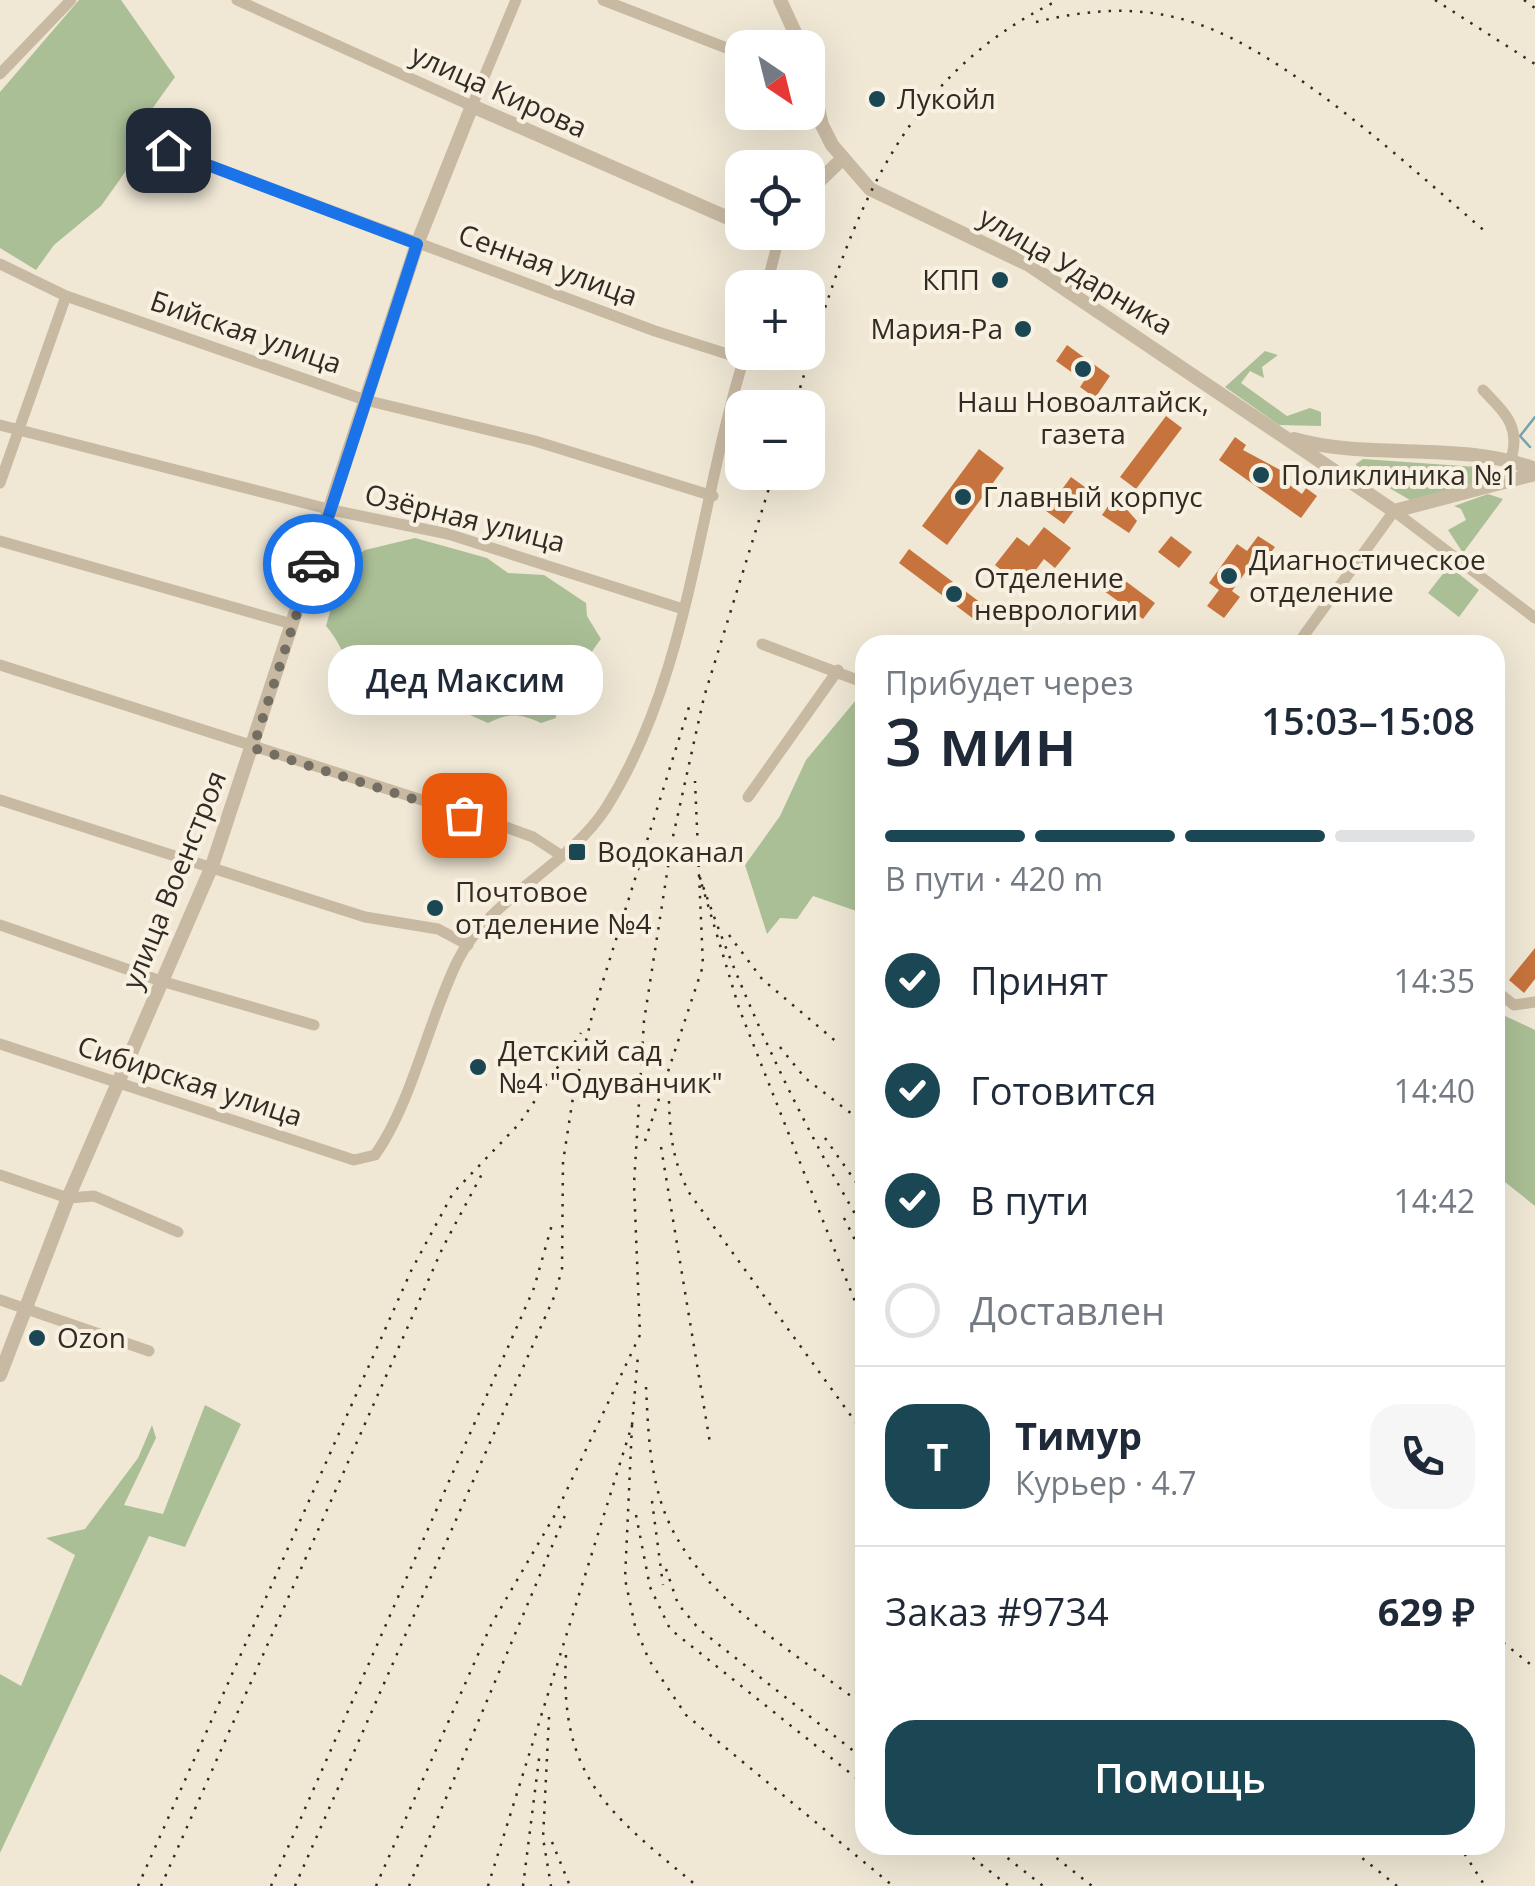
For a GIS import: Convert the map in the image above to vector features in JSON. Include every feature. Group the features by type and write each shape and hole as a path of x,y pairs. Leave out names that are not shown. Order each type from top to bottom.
{"street":[{"path":"0,74 70,0"},
{"name":"улица Кирова","path":"237,0 725,217"},
{"name":"улица Военстроя","path":"0,1375 68,1198 212,866 417,244 516,0"},
{"path":"602,0 725,47"},
{"path":"780,0 794,30"},
{"path":"825,130 841,160 825,176"},
{"name":"Сенная улица","path":"168,150 417,244 725,349"},
{"name":"улица Ударника","path":"841,160 870,189 1000,248 1068,289 1394,510 1535,618"},
{"name":"Бийская улица","path":"0,264 66,296 365,400 535,441 713,496"},
{"path":"0,483 66,296"},
{"path":"0,800 365,917 438,929 468,945 580,841 605,809 626,771 660,686 683,609 741,370"},
{"path":"1483,390 1512,420 1515,436 1510,462"},
{"name":"Озёрная улица","path":"0,425 332,510 448,534 683,609"},
{"name":"улица Ударника","path":"1282,436 1315,445 1510,462 1535,472"},
{"path":"1353,483 1346,469 1352,457 1369,450"},
{"path":"1469,457 1486,468 1487,480 1475,490"},
{"path":"1304,635 1394,510 1423,507 1535,472"},
{"path":"0,541 292,624"},
{"path":"762,644 855,678"},
{"path":"0,665 497,824 532,837 562,856"},
{"path":"748,797 838,670"},
{"path":"0,924 162,981 314,1025"},
{"name":"Сибирская улица","path":"0,1044 118,1085 366,1160 384,1142 468,945"},
{"path":"1505,998 1514,1005 1535,1002"},
{"path":"0,1175 68,1198 94,1196 178,1232"},
{"path":"0,1300 148,1351"}],"green space":[{"path":"79,0 121,0 175,77 134,134 128,168 101,206 54,245 36,270 0,248 0,92"},
{"path":"1265,351 1278,355 1262,367 1264,378 1250,371 1241,383 1287,416 1310,408 1321,412 1321,426 1279,425 1225,387"},
{"path":"1363,459 1477,467 1482,474 1480,482 1410,500 1358,470 1356,464"},
{"path":"1488,494 1503,499 1463,553 1448,530 1466,520 1461,509 1454,506"},
{"path":"415,538 487,558 508,573 544,575 586,603 587,616 601,639 557,700 556,718 541,723 514,716 488,723 454,708 441,684 387,700 368,697 326,626 343,565 365,550"},
{"path":"1449,566 1479,590 1459,617 1428,593"},
{"path":"855,701 855,911 813,896 797,919 780,918 767,934 745,865 780,816 806,760"},
{"path":"1505,1016 1535,1030 1535,1206 1505,1182"},
{"path":"205,1405 241,1424 185,1547 149,1536 0,1853 0,1674 21,1686 75,1555 46,1538 85,1529 138,1458 152,1425 156,1438 124,1505 163,1514"}],"building":[{"name":"Наш Новоалтайск, газета","path":"1067,345 1110,376 1095,398 1080,387 1084,381 1056,361"},
{"path":"1166,416 1182,428 1136,489 1120,477"},
{"name":"Поликлиника №1","path":"1235,437 1246,445 1243,450 1284,472 1280,478 1302,494 1306,488 1317,496 1301,518 1219,460"},
{"name":"Главный корпус","path":"979,449 1004,468 947,545 922,526"},
{"path":"1071,477 1089,490 1064,524 1046,511"},
{"path":"1115,496 1137,521 1129,533 1102,515"},
{"path":"1044,527 1071,548 1055,568 1044,559 1023,587 995,565 1017,537 1029,546"},
{"path":"1171,536 1192,552 1179,568 1158,552"},
{"name":"Диагностическое отделение","path":"1258,536 1275,547 1259,568 1252,563 1232,591 1240,597 1224,618 1207,606 1219,590 1209,583 1237,544 1247,551"},
{"name":"Отделение неврологии","path":"909,549 989,609 979,623 899,563"},
{"path":"1116,574 1155,603 1143,619 1104,591"},
{"path":"1535,948 1535,979 1524,993 1509,980"}],"waterway":[{"path":"1530,447 1520,436 1535,417"}],"railway":[{"path":"800,390 855,226 881,171 913,120 953,74 1001,34 1059,0"},
{"path":"1435,0 1535,64"},
{"path":"1524,0 1535,8"},
{"path":"1036,22 1076,14 1135,11 1175,17 1231,38 1308,85 1487,233"},
{"path":"376,1886 491,1625 556,1513 640,1335 634,1184 644,1021 672,841 704,697 768,490"},
{"path":"295,1886 554,1297 562,1269 563,1162 574,1091 592,1016 689,707"},
{"path":"645,1141 703,966 695,781"},
{"path":"855,1213 772,1056 698,872 739,1008 855,1302"},
{"path":"729,935 762,979 839,1044"},
{"path":"138,1886 411,1271 453,1193 519,1124 581,1033"},
{"path":"780,1047 805,1078 855,1116"},
{"path":"669,1101 674,1149 690,1194 855,1421"},
{"path":"825,1138 855,1181"},
{"path":"661,1147 710,1443"},
{"path":"161,1886 443,1247 483,1172"},
{"path":"844,1218 855,1240"},
{"path":"271,1886 534,1288 553,1221"},
{"path":"488,1886 632,1425 638,1355"},
{"path":"646,1387 657,1488 675,1535 695,1565 747,1618 855,1700"},
{"path":"632,1425 625,1579 635,1626 649,1660 686,1715 855,1855"},
{"path":"652,1501 663,1585"},
{"path":"409,1886 566,1513"},
{"path":"636,1515 650,1587 670,1629 855,1777"},
{"path":"666,1569 678,1604 699,1629 855,1752"},
{"path":"1505,1644 1535,1668"},
{"path":"566,1655 566,1697 571,1733 581,1763 615,1813 697,1886"},
{"path":"549,1717 543,1838 551,1886"},
{"path":"523,1886 540,1751"},
{"path":"552,1842 570,1886"},
{"path":"855,1855 893,1886"},
{"path":"969,1855 1009,1886"},
{"path":"1004,1855 1043,1886"},
{"path":"1053,1855 1092,1886"},
{"path":"1358,1855 1397,1886"},
{"path":"1465,1855 1485,1886"}],"way so far":[{"path":"313,564 253,748 464,815"}],"place":[{"name":"Лукойл","path":"877,99"},
{"name":"КПП","path":"1000,280"},
{"name":"Мария-Ра","path":"1023,329"},
{"name":"Наш Новоалтайск, газета","path":"1083,369"},
{"name":"Поликлиника №1","path":"1261,475"},
{"name":"Главный корпус","path":"963,497"},
{"name":"Диагностическое отделение","path":"1229,576"},
{"name":"Отделение неврологии","path":"954,594"},
{"name":"Дед Максим","path":"464,815"},
{"name":"Водоканал","path":"577,852"},
{"name":"Почтовое отделение №4","path":"435,908"},
{"name":"Детский сад №4 \"Одуванчик\"","path":"478,1067"},
{"name":"Ozon","path":"37,1338"}],"route":[{"path":"168,150 417,244 313,564"}]}
